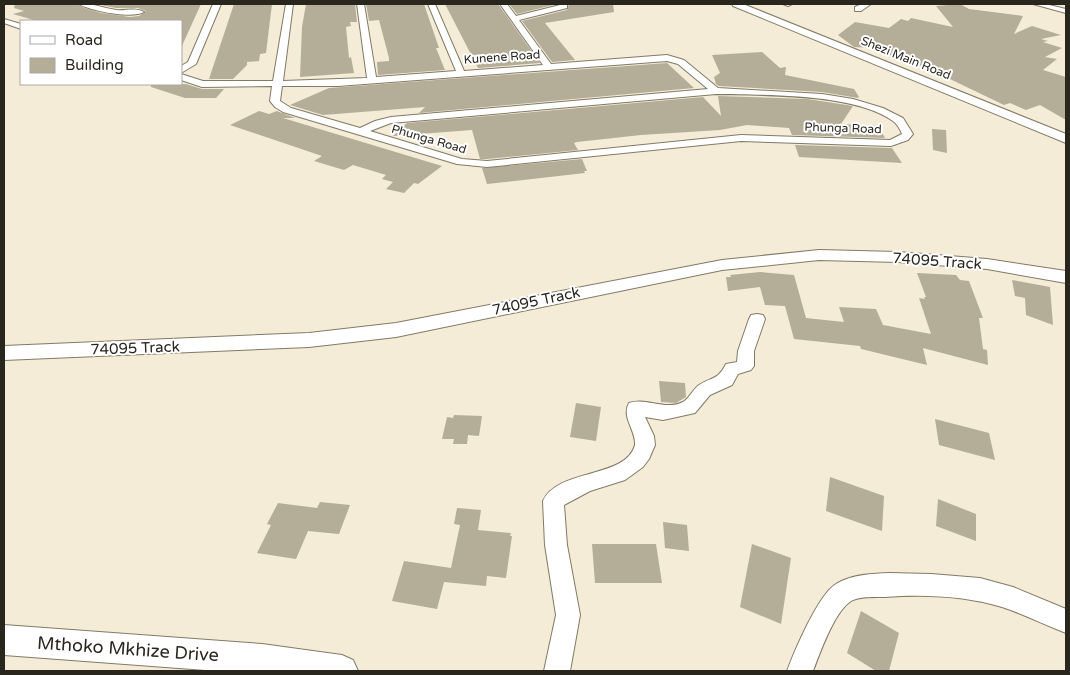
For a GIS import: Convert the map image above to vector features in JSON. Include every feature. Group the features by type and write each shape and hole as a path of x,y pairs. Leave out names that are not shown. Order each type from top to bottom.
{"street":[{"path":"83,4 116,12 140,12"},
{"path":"135,20 146,4"},
{"path":"182,69 192,64 217,4"},
{"path":"288,4 275,101 287,110 361,132"},
{"path":"360,4 372,80"},
{"path":"431,4 461,73"},
{"path":"504,4 548,66"},
{"name":"Shezi Main Road","path":"736,4 1066,139"},
{"path":"858,9 867,4"},
{"path":"1037,4 1066,11"},
{"path":"514,19 564,6"},
{"path":"4,21 20,27"},
{"name":"Kunene Road","path":"182,77 202,84 278,84 372,80 674,58 716,91"},
{"name":"Phunga Road","path":"716,91 796,94 851,101 873,108 900,121 907,128 908,134 904,138 891,143 741,138 487,164 462,162 361,132 379,123 391,120 716,91"},
{"name":"74095 Track","path":"4,353 319,339 396,330 722,265 819,255 898,257 987,264 1066,277"},
{"path":"557,671 568,615 556,545 553,501 559,496 599,478 620,473 642,455 645,444 643,433 634,415 635,408 662,413 689,408 704,390 726,380 732,369 745,366 746,351 757,319"},
{"path":"800,671 832,604 843,592 860,586 980,590 1020,602 1066,620"},
{"name":"Mthoko Mkhize Drive","path":"4,640 342,671"}],"building":[{"path":"15,4 77,4 101,13 130,17 139,16 146,11 138,8 116,8 96,4 201,4 182,46 182,20 34,20 13,14 24,11 14,8"},
{"path":"234,4 272,4 266,53 260,54 259,61 247,62 247,65 233,79 209,79"},
{"path":"306,4 355,4 357,22 350,22 351,26 346,27 349,58 351,57 354,73 300,77 302,27"},
{"path":"366,4 424,4 439,48 436,48 445,70 378,75 377,62 389,61 389,58 379,20 369,21"},
{"path":"445,4 498,4 540,63 478,68"},
{"path":"509,4 557,4 517,14"},
{"path":"569,4 613,4 614,12 545,23 575,60 552,62 522,21 567,10"},
{"path":"960,4 969,9 1023,16 1014,34 1032,26 1061,35 1041,39 1048,41 1043,42 1062,48 1045,57 1057,59 1043,70 1066,77 1066,120 1040,105 1026,110 1010,103 1004,105 927,68 874,48 854,47 838,35 855,22 889,28 901,19 908,21 911,18 953,27 936,6"},
{"path":"762,52 780,68 786,67 785,75 854,89 859,97 822,92 719,86 716,84 714,77 720,73 712,55"},
{"path":"667,63 694,88 419,113 425,107 323,115 290,105 329,88"},
{"path":"186,84 202,89 224,89 216,98 185,98 151,87 151,85"},
{"path":"718,96 808,99 853,106 841,124 878,126 885,138 792,135 789,128 747,125 720,130 641,135 577,142 574,143 578,150 480,159 472,130 393,136 407,123 703,97 721,116"},
{"path":"259,111 269,114 277,111 295,118 283,118 442,166 418,184 414,183 404,193 386,189 393,182 382,179 386,175 353,165 344,170 314,161 322,156 230,125"},
{"path":"932,129 946,130 947,153 933,150"},
{"path":"795,145 892,148 902,163 799,157"},
{"path":"582,159 587,171 584,171 585,173 487,184 482,168"},
{"path":"760,272 794,275 806,318 844,322 839,307 876,309 883,325 931,334 919,298 925,299 924,297 926,297 917,273 956,275 960,280 969,281 983,318 979,318 983,349 987,350 988,365 923,348 927,365 861,349 860,346 794,339 785,306 765,305 760,287 728,291 726,277"},
{"path":"1012,280 1050,287 1053,325 1026,315 1025,298 1015,296"},
{"path":"659,381 685,383 686,397 676,403 661,402"},
{"path":"576,403 601,407 596,441 570,437"},
{"path":"454,415 482,416 479,436 468,435 467,444 453,444 454,439 442,439 447,417 453,418"},
{"path":"935,419 989,433 995,460 939,445"},
{"path":"830,477 884,496 882,531 826,511"},
{"path":"938,499 976,514 976,541 936,526"},
{"path":"320,502 350,505 339,534 308,531 296,559 257,553 271,525 267,524 278,503 317,508"},
{"path":"457,508 481,510 478,530 511,533 506,578 487,576 486,586 444,582 437,609 392,601 404,561 451,568 460,525 454,524"},
{"path":"663,522 687,525 689,551 665,548"},
{"path":"592,544 656,544 662,583 595,583"},
{"path":"752,544 791,558 781,624 740,607"},
{"path":"861,611 899,633 889,671 876,671 847,653"}]}
